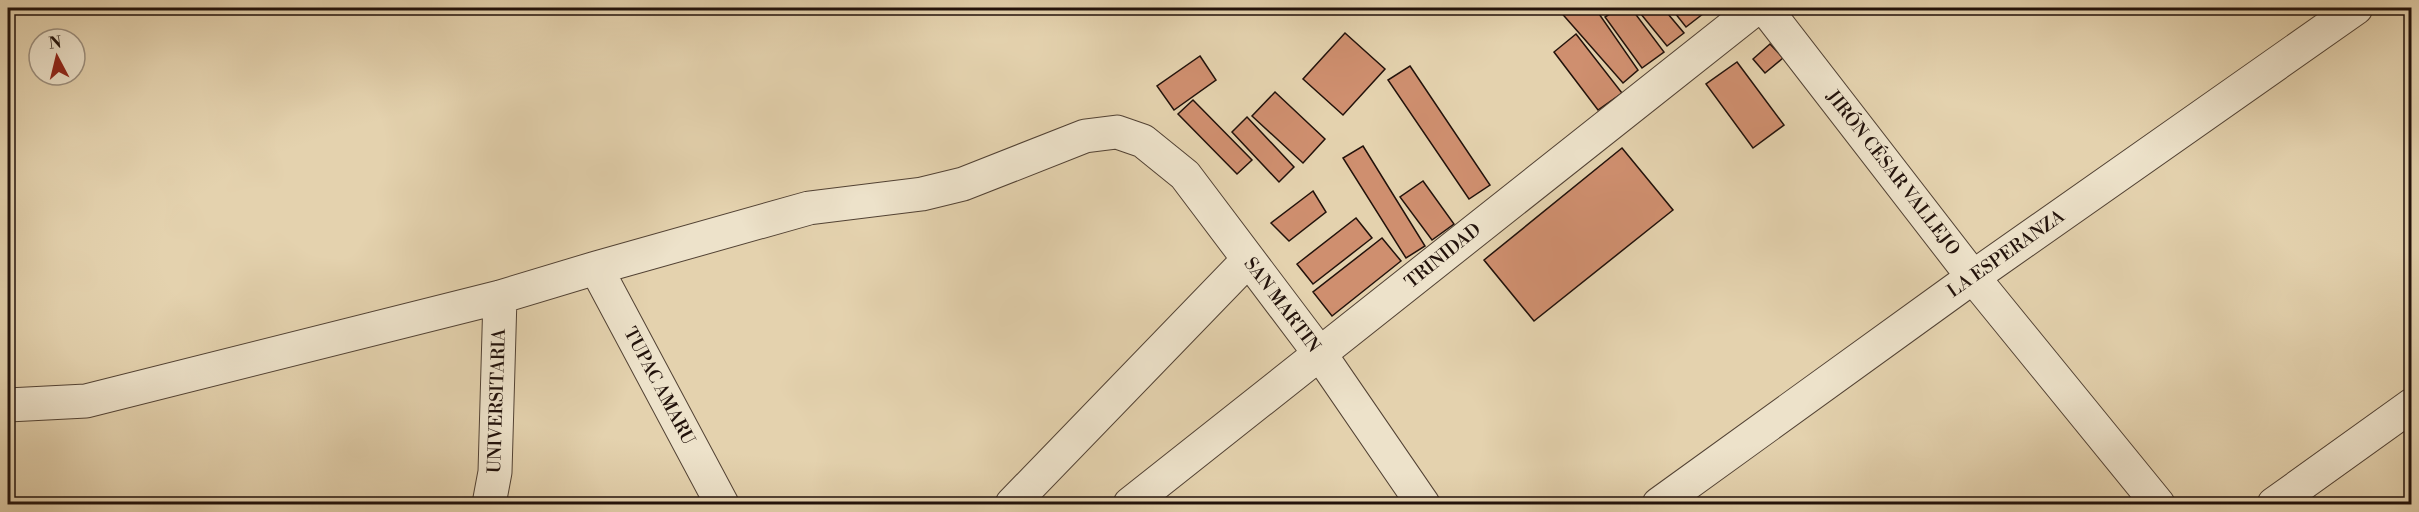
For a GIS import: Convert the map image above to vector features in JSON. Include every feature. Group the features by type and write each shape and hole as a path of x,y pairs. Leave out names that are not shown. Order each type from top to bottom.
{"street":[{"name":"TRINIDAD","path":"1130,504 1756,8"},
{"name":"JIRÓN CÉSAR VALLEJO","path":"1765,8 1973,277 2157,504"},
{"name":"LA ESPERANZA","path":"1659,504 1973,277 2356,8"},
{"name":"SAN MARTIN","path":"596,268 809,208 922,194 963,184 1085,136 1117,132 1143,141 1185,175 1320,354 1423,504"},
{"path":"1012,504 1248,260"},
{"path":"8,405 86,400 500,297 596,268"},
{"name":"TUPAC AMARU","path":"596,268 722,504"},
{"name":"UNIVERSITARIA","path":"489,504 495,472 500,297"},
{"path":"2274,504 2412,405"}],"building":[{"path":"1559,8 1595,8 1638,70 1623,83"},
{"path":"1619,8 1631,8 1664,52 1642,68 1605,17"},
{"path":"1636,8 1663,8 1684,33 1667,46"},
{"path":"1671,8 1706,8 1708,10 1686,27"},
{"path":"1345,33 1385,69 1343,115 1303,79"},
{"path":"1576,34 1622,93 1598,110 1554,52"},
{"path":"1770,44 1783,58 1765,73 1753,59"},
{"path":"1200,56 1216,80 1174,110 1157,86"},
{"path":"1737,62 1784,125 1753,148 1706,84"},
{"path":"1410,66 1490,185 1469,199 1388,80"},
{"path":"1275,92 1325,139 1303,163 1252,116"},
{"path":"1193,100 1252,160 1237,174 1178,114"},
{"path":"1247,117 1294,167 1279,182 1232,132"},
{"path":"1363,146 1425,246 1406,258 1343,158"},
{"path":"1622,148 1673,210 1534,321 1484,260"},
{"path":"1423,181 1454,224 1432,240 1400,197"},
{"path":"1313,191 1326,212 1289,241 1271,223"},
{"path":"1356,218 1372,238 1313,284 1297,264"},
{"path":"1382,238 1401,261 1332,316 1313,292"}]}
